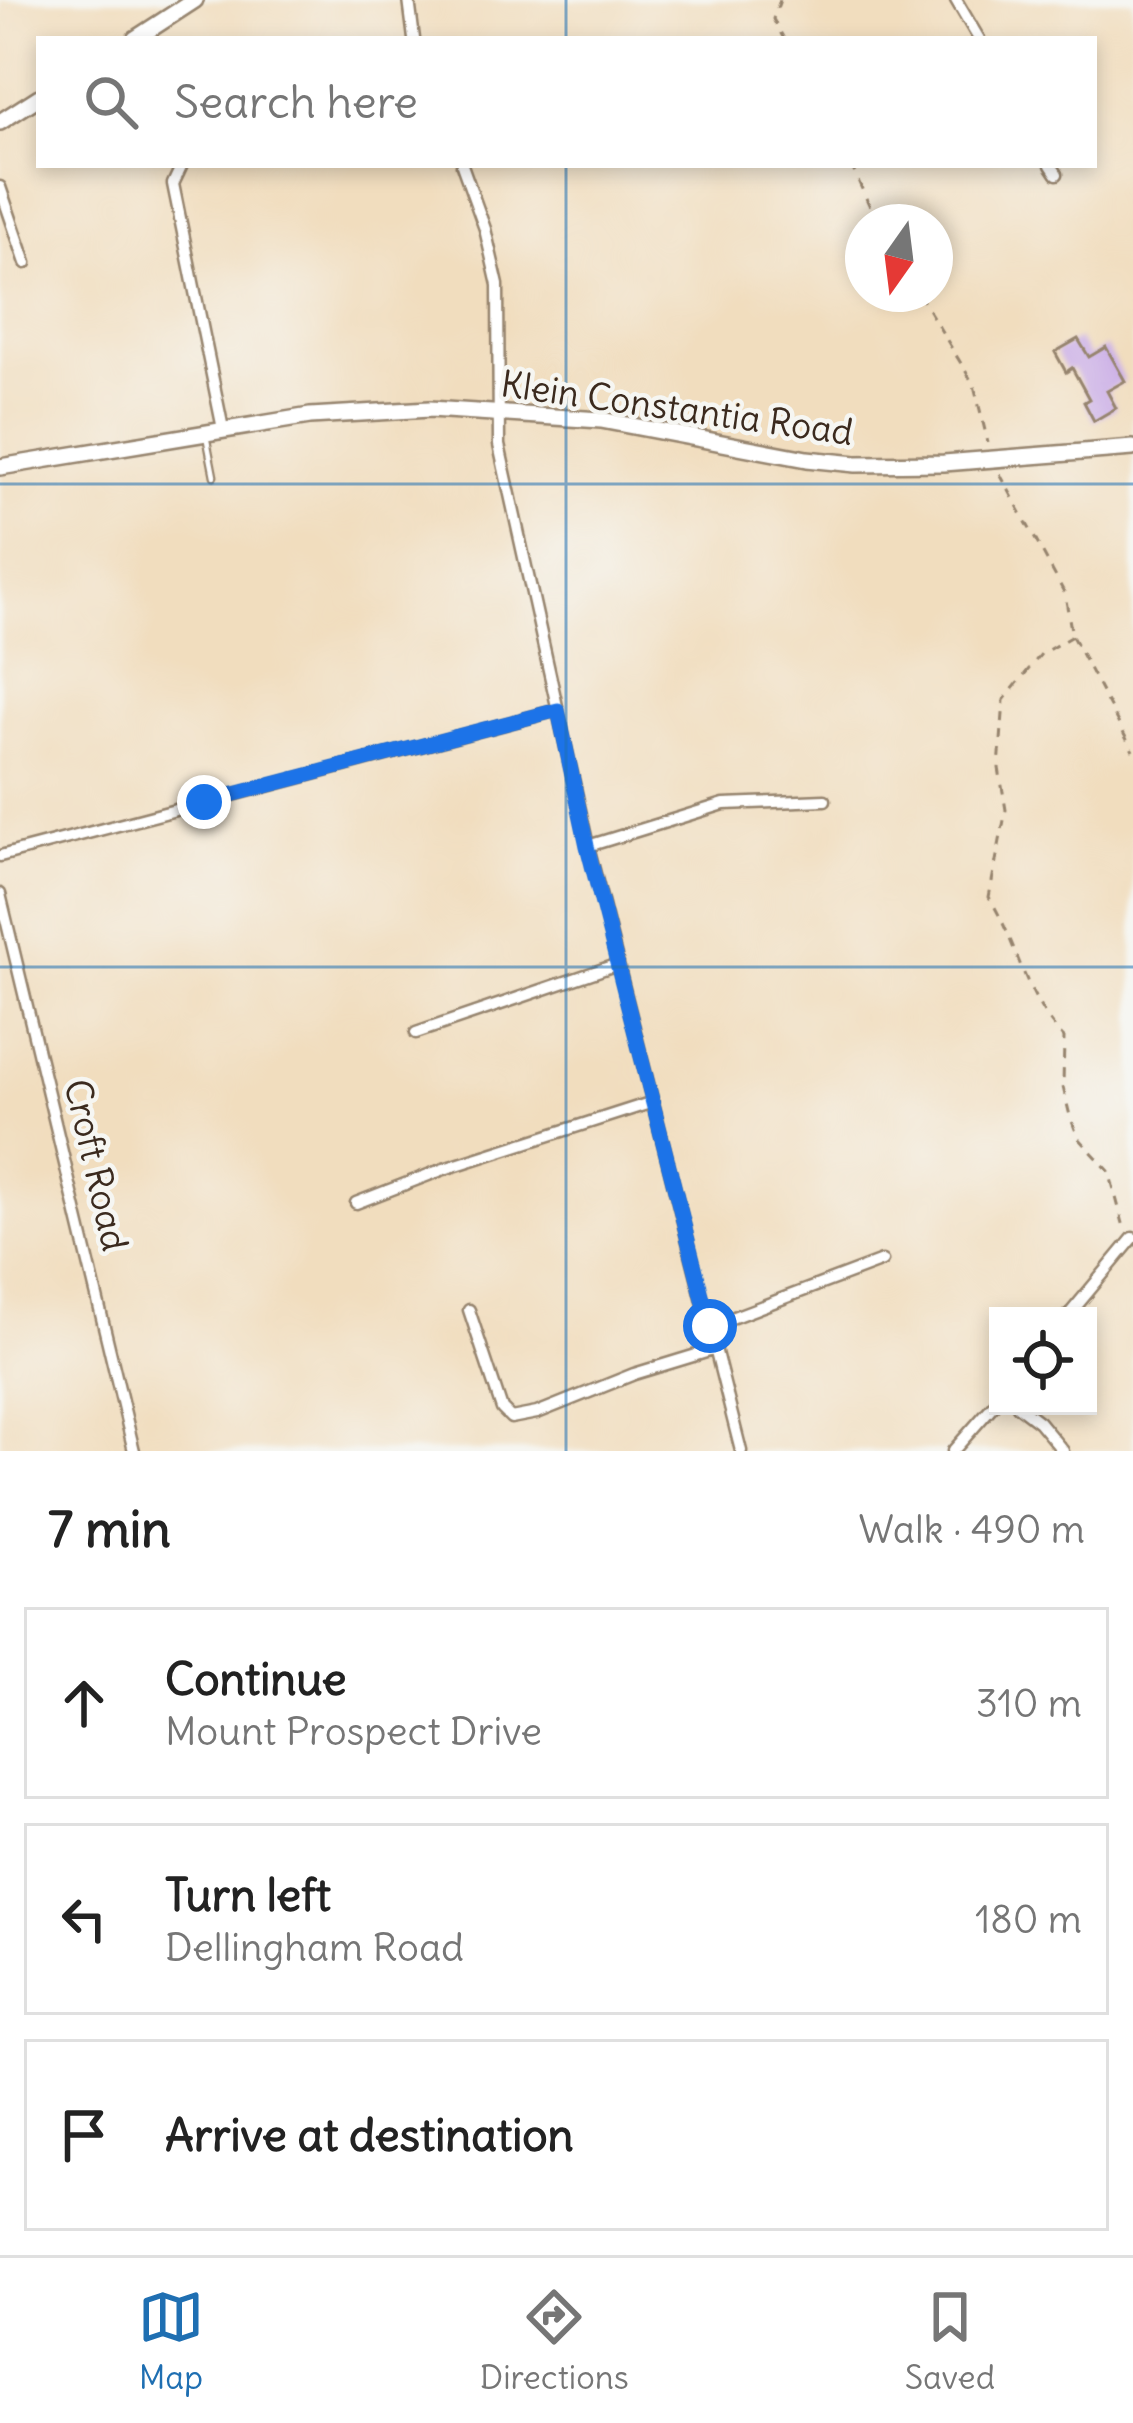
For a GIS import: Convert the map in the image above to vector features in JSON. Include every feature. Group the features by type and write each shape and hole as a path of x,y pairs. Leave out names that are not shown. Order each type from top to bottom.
{"street":[{"path":"140,36 195,0"},
{"path":"409,0 414,36"},
{"path":"956,0 977,36"},
{"path":"0,122 36,100"},
{"path":"181,168 173,184 224,429"},
{"path":"462,168 485,229 498,285 499,445 587,846 741,1451"},
{"path":"0,188 26,263"},
{"name":"Klein Constantia Road","path":"0,467 346,412 497,411 601,420 844,463 908,465 1133,448"},
{"path":"0,856 558,710"},
{"path":"587,846 724,804 824,800"},
{"name":"Croft Road","path":"0,894 134,1451"},
{"path":"416,1033 618,964"},
{"path":"356,1203 444,1169 653,1102"},
{"path":"1076,1307 1130,1242"},
{"path":"710,1326 882,1261"},
{"path":"469,1310 502,1409 511,1418 716,1349"},
{"path":"953,1451 989,1410"},
{"path":"1029,1415 1063,1451"}],"lane":[{"path":"205,432 214,476"}],"path":[{"path":"780,0 773,19 782,36"},
{"path":"852,168 869,204"},
{"path":"930,312 974,385 992,459 1065,594 1072,636 1133,751"},
{"path":"1072,636 1040,654 1004,700 999,768 1006,810 989,897 1044,1018 1064,1039 1063,1087 1070,1116 1078,1137 1109,1172 1130,1242"}],"building":[{"path":"1078,339 1089,357 1106,347 1125,381 1107,391 1116,408 1094,421 1084,402 1089,399 1072,368 1066,372 1055,352"}],"route":[{"path":"204,802 558,710 587,846 710,1326"}]}
